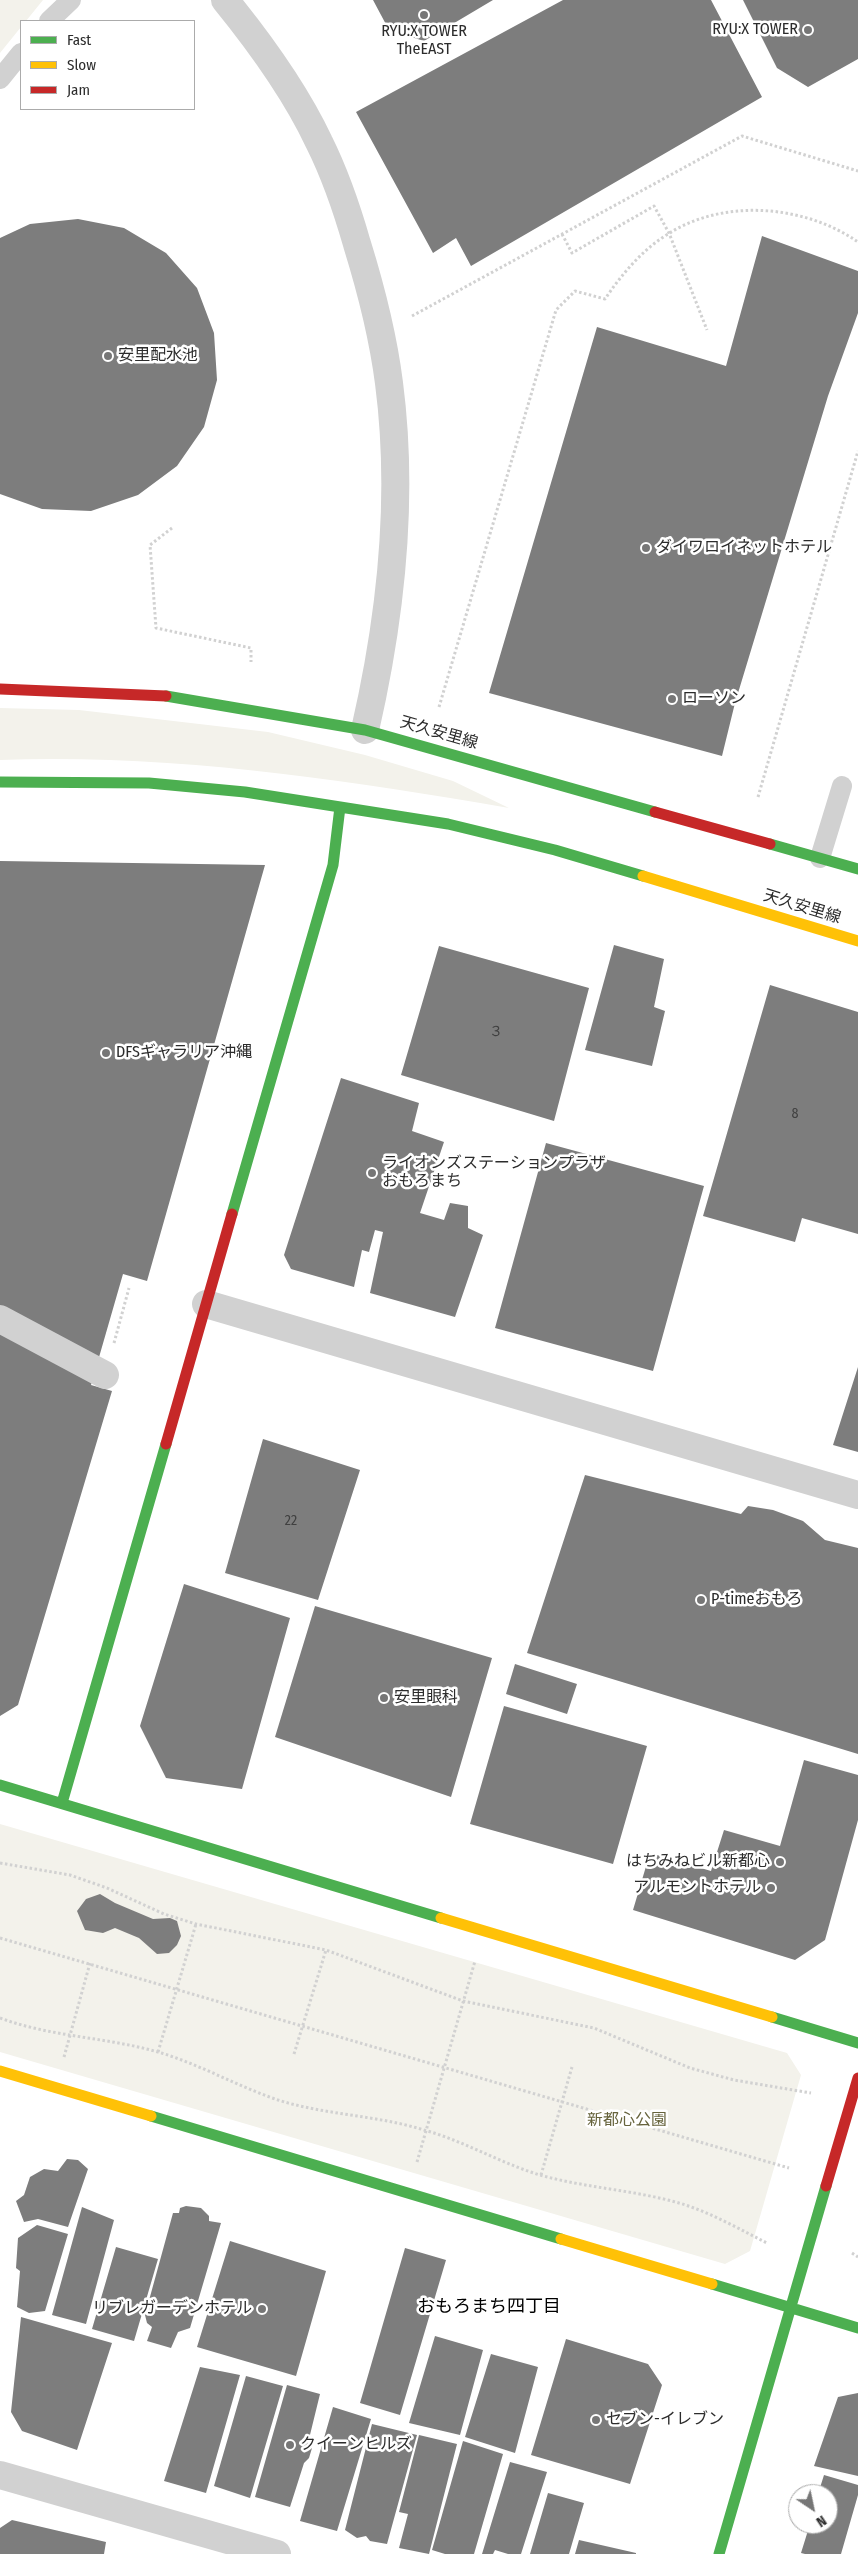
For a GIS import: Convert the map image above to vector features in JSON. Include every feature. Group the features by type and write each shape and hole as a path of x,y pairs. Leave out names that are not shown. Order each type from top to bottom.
{"street":[{"path":"225,0 269,60 320,142 352,228 379,324 389,383 394,446 394,535 387,614 366,730"},
{"name":"天久安里線","path":"0,689 179,697 366,730 858,869"},
{"name":"天久安里線","path":"0,782 149,783 244,792 448,824 555,850 858,941"},
{"path":"62,1803 333,865 340,807"},
{"path":"206,1304 858,1495"},
{"path":"0,1319 105,1375"},
{"path":"0,1786 484,1929 858,2043"},
{"path":"0,2071 858,2328"},
{"path":"719,2554 789,2308 858,2078"},
{"path":"0,2475 277,2554"}],"lane":[{"path":"50,20 71,0"},
{"path":"0,79 20,54"},
{"path":"820,858 842,786"}],"path":[{"path":"411,317 742,136 858,171"},
{"path":"562,234 572,253 654,206 669,233 707,330"},
{"path":"439,707 556,310 575,291 605,299 636,260 669,233 692,222 714,216 740,211 771,211 800,214 826,223 858,242"},
{"path":"758,797 858,451"},
{"path":"172,528 150,546 156,628 251,648 251,662"},
{"path":"105,1375 129,1288"},
{"path":"0,1863 70,1875 107,1888 164,1914 196,1924 326,1950 463,2001 594,2028 690,2068 734,2080 811,2093"},
{"path":"158,2052 196,1924"},
{"path":"408,2194 484,1929"},
{"path":"0,1938 789,2168"},
{"path":"294,2054 326,1950"},
{"path":"55,2088 90,1963"},
{"path":"0,2018 38,2030 158,2052 279,2100 311,2110 387,2120 425,2130 506,2164 541,2175 680,2203 767,2243"},
{"path":"541,2175 572,2067"},
{"path":"852,2253 858,2256"}],"green space":[{"path":"0,0 43,0 27,20 20,20 20,28 0,53"},
{"path":"0,708 79,710 268,732 365,755 453,781 509,808 382,787 256,771 129,761 65,759 0,760"},
{"name":"新都心公園","path":"0,1824 787,2053 801,2075 750,2251 725,2264 0,2052"}],"building":[{"name":"RYU:X TOWER TheEAST","path":"373,0 493,0 424,41 389,30"},
{"path":"563,0 711,0 762,97 471,266 456,238 433,253 356,112"},
{"name":"RYU:X TOWER","path":"743,0 858,0 858,59 808,87 777,68"},
{"name":"安里配水池","path":"78,219 124,228 166,253 197,288 214,333 217,380 204,427 177,466 138,495 91,511 42,509 0,494 0,238 30,224"},
{"path":"762,236 858,271 858,313 828,396 735,703 722,756 489,693 597,327 726,366"},
{"name":"DFSギャラリア沖縄","path":"0,861 265,865 147,1281 123,1274 91,1385 112,1391 18,1705 0,1716"},
{"path":"614,945 664,959 654,1007 665,1011 652,1066 585,1050"},
{"path":"439,946 589,988 554,1121 401,1075"},
{"path":"770,985 858,1012 858,1234 802,1218 795,1242 703,1216"},
{"name":"ライオンズステーションプラザ おもろまち","path":"341,1078 419,1103 412,1131 444,1142 420,1213 444,1220 450,1203 468,1206 468,1228 483,1235 455,1317 370,1293 383,1232 375,1230 369,1252 362,1250 354,1287 291,1269 284,1255"},
{"path":"546,1143 704,1186 653,1371 495,1328"},
{"path":"858,1367 858,1452 833,1445"},
{"path":"263,1439 360,1470 318,1600 225,1573"},
{"name":"P-timeおもろ","path":"585,1475 741,1514 748,1506 773,1510 803,1521 825,1540 858,1548 858,1754 527,1653"},
{"path":"184,1584 290,1618 242,1789 166,1778 140,1726"},
{"name":"安里眼科","path":"315,1606 492,1658 451,1797 275,1737"},
{"path":"515,1664 577,1684 567,1714 506,1694"},
{"path":"504,1706 647,1746 613,1864 470,1824"},
{"name":"はちみねビル新都心","path":"804,1760 858,1775 858,1820 825,1940 795,1960 633,1910 650,1853 711,1871 724,1830 780,1846"},
{"path":"100,1894 115,1903 153,1919 170,1918 177,1921 181,1936 177,1945 169,1953 157,1954 139,1938 115,1928 103,1933 85,1930 77,1911 86,1899"},
{"path":"67,2159 78,2160 88,2169 68,2227 38,2219 24,2222 16,2201 24,2195 30,2177 44,2169 58,2171"},
{"path":"186,2206 201,2208 209,2216 209,2221 221,2223 190,2328 178,2332 171,2348 147,2341 152,2327 147,2323 145,2315 173,2213 179,2213 180,2208"},
{"path":"82,2207 114,2220 86,2324 52,2315"},
{"path":"37,2225 68,2234 45,2311 29,2313 17,2307 20,2271 16,2268 18,2238"},
{"name":"リブレガーデンホテル","path":"230,2241 326,2271 296,2376 197,2347"},
{"path":"116,2247 158,2259 134,2341 92,2329"},
{"path":"405,2248 446,2260 400,2415 360,2403"},
{"path":"21,2317 112,2343 77,2450 22,2431 11,2412"},
{"path":"435,2336 483,2350 460,2435 409,2423"},
{"name":"セブン-イレブン","path":"566,2339 648,2364 662,2385 630,2484 531,2455"},
{"path":"491,2354 538,2367 515,2453 465,2437"},
{"path":"200,2367 240,2375 206,2493 164,2481"},
{"path":"246,2376 283,2386 250,2498 214,2486"},
{"name":"クイーンヒルズ","path":"287,2385 320,2394 308,2443 312,2448 309,2458 304,2463 290,2507 255,2497"},
{"path":"858,2393 858,2476 814,2466 838,2397"},
{"path":"333,2407 371,2419 337,2531 300,2521"},
{"path":"372,2424 417,2435 387,2544 370,2541 366,2536 357,2538 345,2530"},
{"path":"419,2435 457,2444 429,2554 399,2548 408,2514 399,2512"},
{"path":"463,2441 503,2454 474,2554 445,2554 432,2550"},
{"path":"510,2462 547,2472 521,2554 508,2554 495,2550 493,2554 482,2554"},
{"path":"824,2475 858,2485 858,2495 841,2554 801,2553 807,2534 838,2534 838,2484 821,2484"},
{"path":"548,2493 584,2503 569,2554 530,2554"},
{"path":"12,2520 106,2542 104,2554 0,2554 0,2528"},
{"path":"579,2540 636,2553 636,2554 575,2554"}],"traffic: fast":[{"path":"166,696 365,730 655,812"},
{"path":"0,782 149,783 245,792 448,824 555,850 643,876"},
{"path":"232,1214 333,865 340,807"},
{"path":"770,844 858,869"},
{"path":"62,1803 166,1444"},
{"path":"0,1785 441,1918"},
{"path":"772,2017 858,2043"},
{"path":"151,2116 561,2239"},
{"path":"719,2554 826,2186"},
{"path":"712,2284 858,2328"}],"traffic: slow":[{"path":"643,876 858,941"},
{"path":"441,1918 772,2017"},
{"path":"0,2071 151,2116"},
{"path":"561,2239 712,2284"}],"traffic: jam":[{"path":"0,689 166,696"},
{"path":"655,812 770,844"},
{"path":"166,1444 232,1214"},
{"path":"826,2186 858,2078"}],"place":[{"name":"RYU:X TOWER TheEAST","path":"424,15"},
{"name":"RYU:X TOWER","path":"808,30"},
{"name":"安里配水池","path":"108,356"},
{"name":"ダイワロイネットホテル","path":"646,548"},
{"name":"ローソン","path":"672,699"},
{"name":"DFSギャラリア沖縄","path":"106,1053"},
{"name":"ライオンズステーションプラザ おもろまち","path":"372,1173"},
{"name":"P-timeおもろ","path":"701,1600"},
{"name":"安里眼科","path":"384,1698"},
{"name":"はちみねビル新都心","path":"780,1862"},
{"name":"アルモントホテル","path":"771,1888"},
{"name":"リブレガーデンホテル","path":"262,2309"},
{"name":"セブン-イレブン","path":"596,2420"},
{"name":"クイーンヒルズ","path":"290,2445"}],"district":[{"name":"おもろまち四丁目","path":"489,2307"}]}
